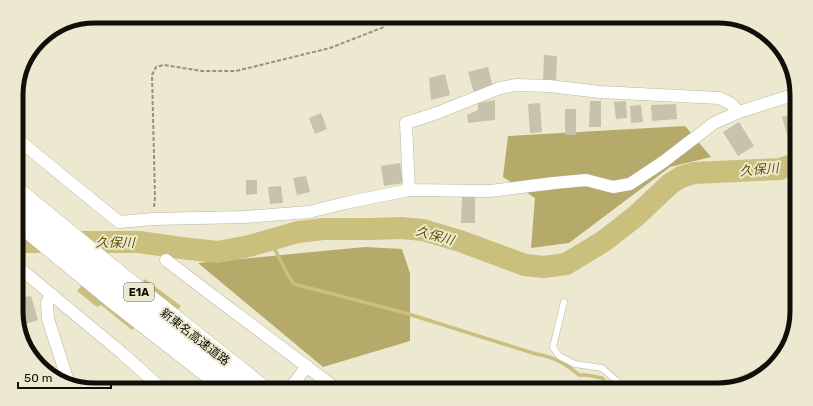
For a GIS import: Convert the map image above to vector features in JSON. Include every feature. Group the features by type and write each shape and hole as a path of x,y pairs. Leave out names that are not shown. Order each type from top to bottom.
{"highway":[{"name":"新東名高速道路","path":"23,198 253,383"},
{"name":"新東名高速道路","path":"23,224 112,297 222,383"}],"street":[{"path":"409,190 406,123 437,113 500,88 516,84 600,92 719,98 730,103 739,112"},
{"path":"23,144 119,222 245,217 309,212 409,190 490,191 586,180 613,187 630,184 663,162 714,122 739,112 790,96"},
{"path":"166,260 329,383"},
{"path":"23,271 122,353 155,383"},
{"path":"51,294 47,303 48,319 67,377"},
{"path":"294,383 307,366"}],"lane":[{"path":"564,302 553,347 560,356 575,364 602,368 619,383"}],"path":[{"path":"153,220 155,197 152,75 156,66 164,65 202,71 236,71 330,48 384,27"}],"shaded area":[{"path":"685,126 711,157 670,167 569,243 531,248 535,198 503,177 508,136"},
{"path":"365,247 402,249 410,273 410,341 323,367 198,263"},
{"path":"95,270 128,299 145,279 181,306 168,322 149,307 132,330 101,305 97,307 77,291"}],"building":[{"path":"544,55 557,56 556,81 543,81"},
{"path":"488,67 493,88 474,93 468,72"},
{"path":"445,74 450,95 431,100 429,78"},
{"path":"495,100 495,120 468,123 467,115 478,110 478,103"},
{"path":"590,101 601,101 601,127 589,127"},
{"path":"626,101 627,118 616,119 614,102"},
{"path":"540,103 542,132 530,133 528,104"},
{"path":"676,104 677,119 652,121 651,105"},
{"path":"641,105 643,122 631,123 630,106"},
{"path":"565,109 576,109 576,135 565,135"},
{"path":"321,113 327,129 315,134 309,118"},
{"path":"790,115 790,141 789,141 782,117"},
{"path":"739,122 754,146 738,156 723,132"},
{"path":"400,163 403,183 384,186 381,166"},
{"path":"306,176 310,192 297,195 293,178"},
{"path":"246,180 257,180 257,194 246,195"},
{"path":"281,186 283,203 270,204 268,187"},
{"path":"462,197 475,197 475,223 461,223"},
{"path":"23,292 26,297 31,296 38,320 24,324 23,311"}],"waterway":[{"name":"久保川","path":"23,242 139,242 218,252 249,246 298,232 323,229 401,228 423,230 460,241 525,265 543,267 566,264 604,241 636,216 670,184 681,177 694,173 780,169 790,165"},
{"path":"270,240 294,284 402,312 548,357 564,364 579,375 602,378 606,383"}]}
